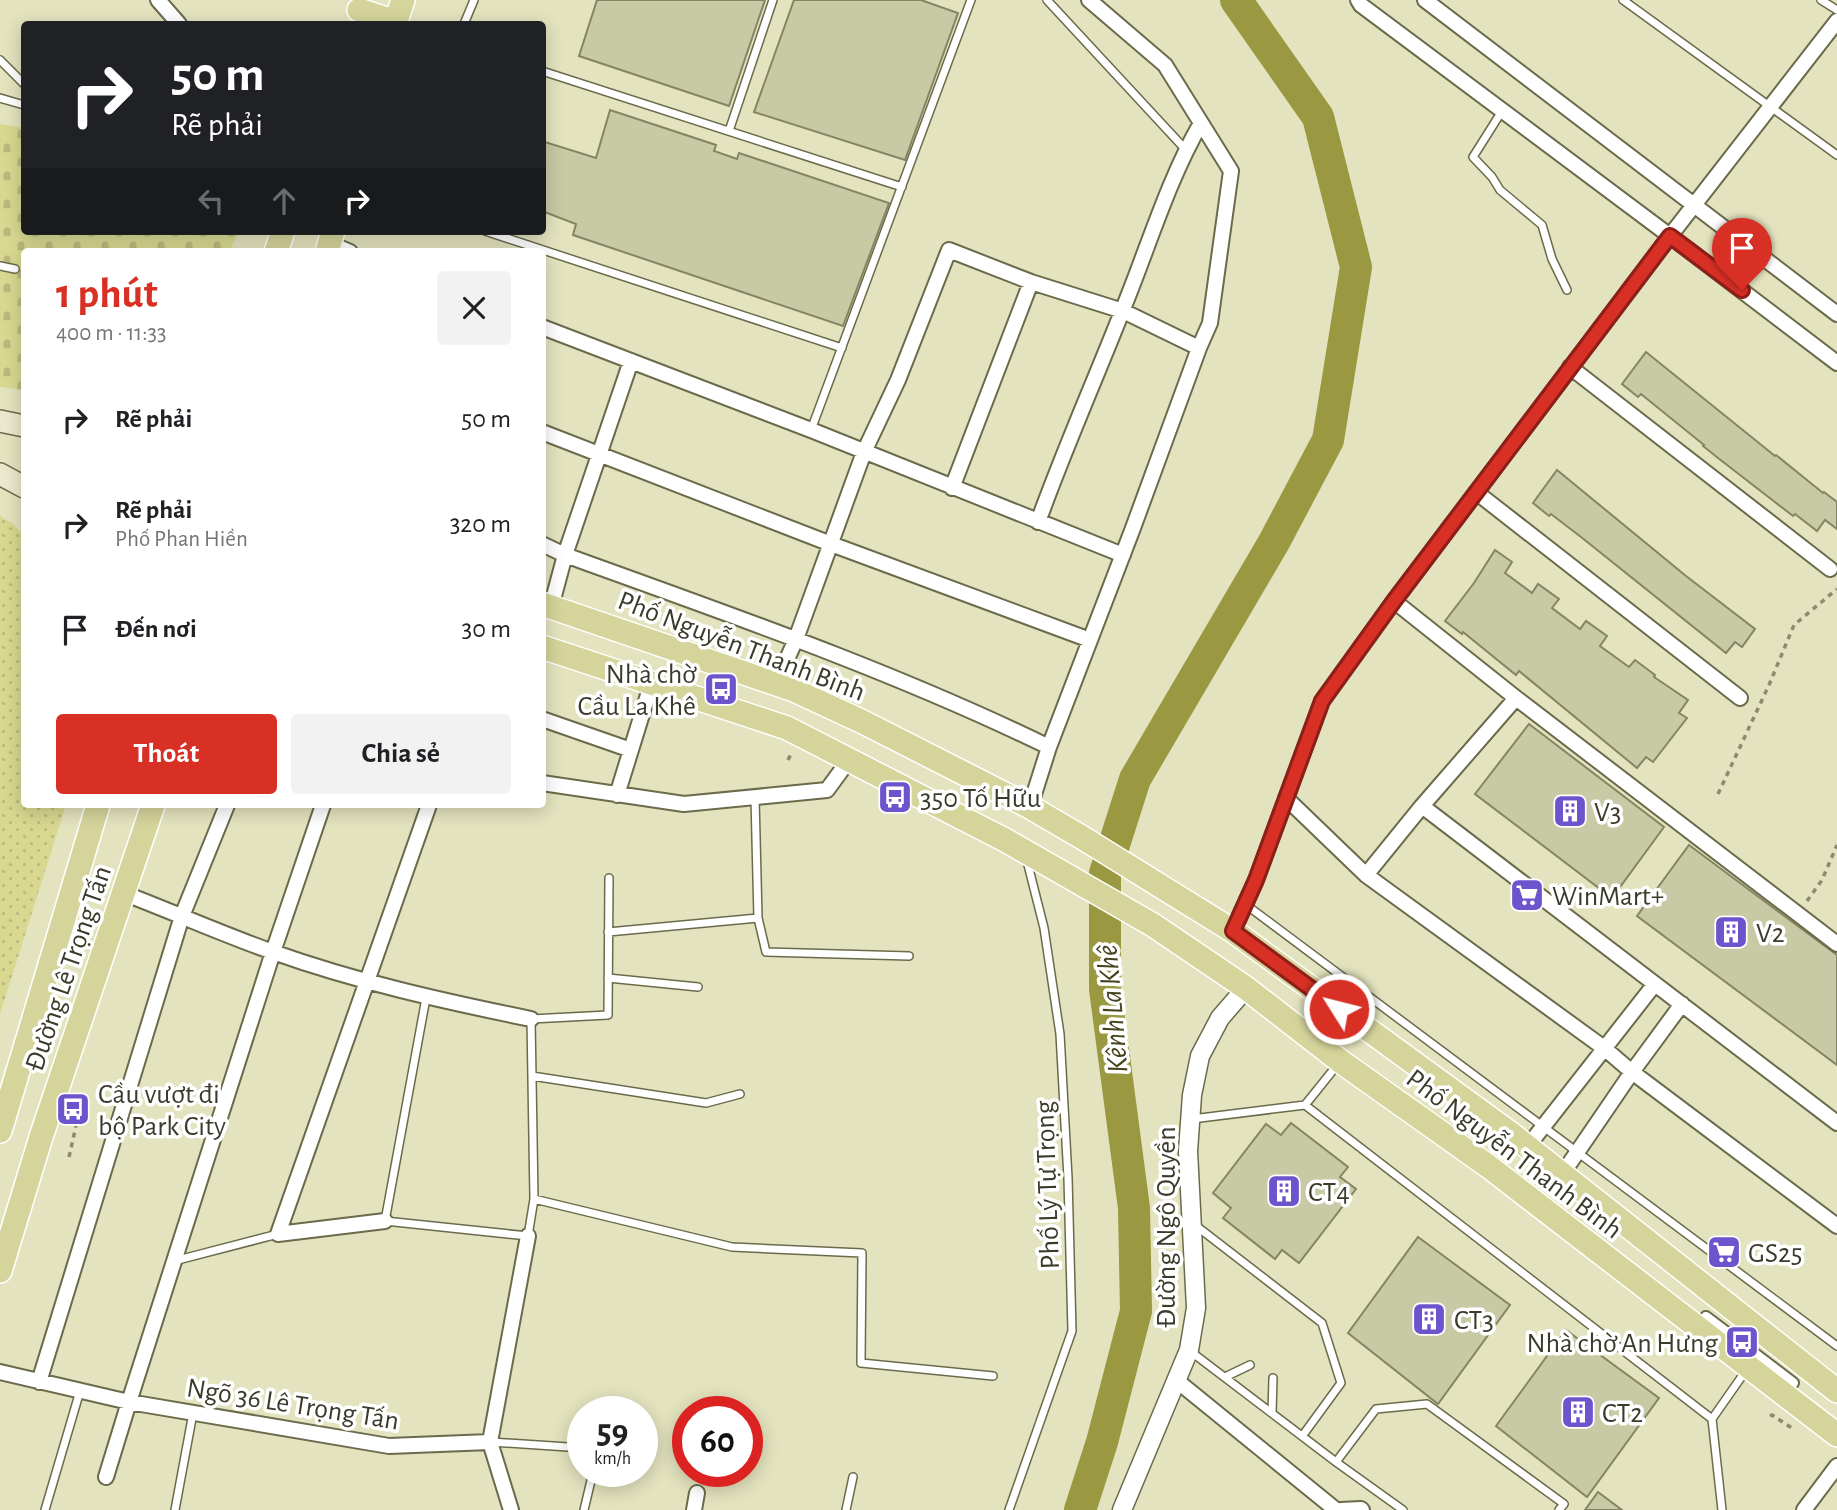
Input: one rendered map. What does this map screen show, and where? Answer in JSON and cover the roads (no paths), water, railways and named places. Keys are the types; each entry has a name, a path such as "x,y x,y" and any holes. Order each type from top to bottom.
{"main road":[{"path":"399,21 403,0"},
{"path":"358,12 388,21"},
{"path":"0,421 21,425"},
{"path":"0,474 21,485"},
{"name":"Phố Nguyễn Thanh Bình","path":"547,605 794,690 1030,807 1167,890 1233,931 1528,1146 1837,1391"},
{"path":"546,648 787,728 1024,851"},
{"name":"Đường Lê Trọng Tấn","path":"0,1131 97,808"},
{"name":"Đường Lê Trọng Tấn","path":"0,1271 41,1137 152,808"},
{"name":"Phố Nguyễn Thanh Bình","path":"1024,851 1153,925 1246,988 1340,1061 1488,1166 1837,1435"}],"street":[{"path":"158,0 176,21"},
{"path":"1030,807 1049,747 1210,323 1231,171 1165,65 1089,0"},
{"path":"1358,0 1361,5 1837,363"},
{"path":"1425,0 1837,314"},
{"path":"1233,931 1256,880 1322,701 1394,601 1694,204 1837,21"},
{"path":"1038,522 1186,150 1202,123"},
{"path":"776,684 796,639 864,452 898,380 949,250 1031,282 1123,311 1199,348"},
{"path":"952,488 1031,282"},
{"path":"546,329 811,430 1123,555"},
{"path":"547,605 631,361"},
{"path":"1570,368 1830,569"},
{"path":"546,434 831,544 1090,640"},
{"path":"1476,492 1740,698"},
{"path":"546,546 796,639 987,716 1049,747"},
{"path":"1394,601 1837,944"},
{"path":"617,795 652,682"},
{"path":"1366,875 1516,698"},
{"path":"546,720 631,750"},
{"path":"546,784 684,804 827,790 849,760"},
{"path":"1286,798 1366,875 1604,1048 1837,1226"},
{"path":"1422,806 1837,1123"},
{"path":"39,1382 182,916 226,808"},
{"path":"106,1477 273,952 322,808"},
{"path":"385,1221 278,1234 428,808"},
{"path":"123,893 273,952 368,982 426,998 531,1020"},
{"path":"1528,1146 1654,985"},
{"name":"Đường Ngô Quyền","path":"1122,1510 1189,1350 1196,1308 1188,1151 1192,1095 1200,1056 1220,1018 1246,988"},
{"path":"1563,1173 1682,1004"},
{"path":"511,1510 490,1442 528,1236"},
{"path":"1706,1317 1793,1383"},
{"name":"Ngõ 36 Lê Trọng Tấn","path":"0,1372 128,1402 389,1446 490,1442"},
{"path":"1176,1380 1338,1510 1362,1510"},
{"path":"1804,1510 1837,1466"},
{"path":"694,1510 697,1493"}],"lane":[{"path":"465,21 474,0"},
{"path":"729,131 773,0"},
{"path":"811,430 971,0"},
{"path":"1047,0 1186,150"},
{"path":"1623,0 1837,155"},
{"path":"1821,0 1837,10"},
{"path":"0,60 21,81"},
{"path":"546,72 902,187"},
{"path":"0,98 21,104"},
{"path":"1502,110 1473,157 1500,190 1542,226 1552,259 1567,290"},
{"path":"497,235 537,248"},
{"path":"546,251 842,348"},
{"path":"0,266 15,269"},
{"path":"755,798 758,918 766,952 909,956"},
{"name":"Phố Lý Tự Trọng","path":"1009,1510 1072,1331 1068,1178 1060,1034 1044,928 1024,851"},
{"path":"426,998 385,1221 528,1236 534,1199 531,1020 608,1015 609,877"},
{"path":"1245,904 1837,1346"},
{"path":"608,932 758,918"},
{"path":"608,978 698,987"},
{"path":"1191,1119 1305,1105 1340,1061"},
{"path":"532,1076 706,1103 740,1094"},
{"path":"1305,1105 1712,1419"},
{"path":"534,1199 733,1247 862,1253 861,1363 993,1376"},
{"path":"1192,1223 1322,1323 1341,1383 1303,1436"},
{"path":"174,1261 278,1234"},
{"path":"1189,1350 1403,1510"},
{"path":"1225,1377 1250,1365"},
{"path":"1722,1510 1712,1419 1748,1367"},
{"path":"1272,1413 1273,1378"},
{"path":"45,1510 80,1391"},
{"path":"1336,1462 1376,1409 1427,1404 1564,1504 1559,1510"},
{"path":"175,1510 194,1413"},
{"name":"Ngõ 36 Lê Trọng Tấn","path":"490,1442 567,1447"},
{"path":"846,1510 853,1477"},
{"path":"584,1510 589,1487"}],"waterway":[{"name":"Kênh La Khê","path":"1080,1510 1102,1442 1136,1311 1134,1208 1105,989 1105,873 1135,779 1274,542 1328,440 1356,267 1318,117 1236,0"}],"place":[{"name":"Nhà chờ Cầu La Khê","path":"721,689"},
{"name":"350 Tố Hữu","path":"895,797"},
{"name":"V3","path":"1570,811"},
{"name":"WinMart+","path":"1527,895"},
{"name":"V2","path":"1731,932"},
{"name":"Cầu vượt đi bộ Park City","path":"73,1109"},
{"name":"CT4","path":"1284,1191"},
{"name":"GS25","path":"1724,1252"},
{"name":"CT3","path":"1429,1319"},
{"name":"Nhà chờ An Hưng","path":"1742,1342"},
{"name":"CT2","path":"1578,1412"}]}
